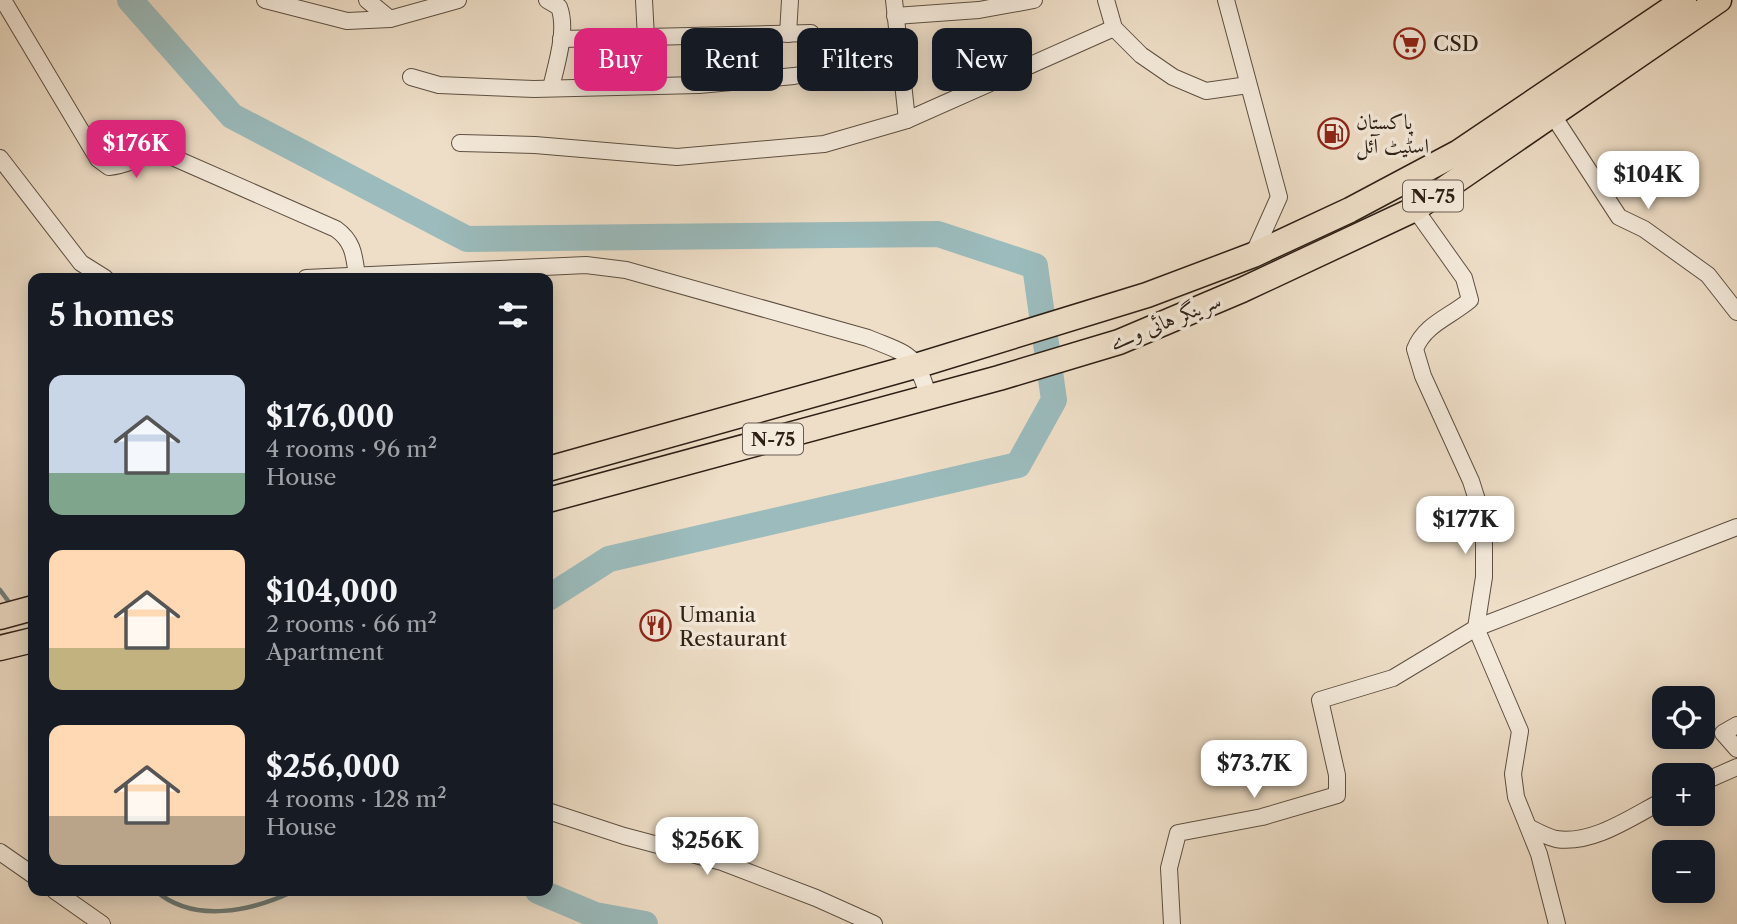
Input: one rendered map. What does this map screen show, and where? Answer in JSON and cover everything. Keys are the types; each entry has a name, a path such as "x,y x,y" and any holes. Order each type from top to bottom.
{"highway":[{"name":"سرینگر ہائی وے","path":"553,468 919,365 1094,311 1253,255 1350,210 1459,152 1684,0"},
{"name":"سرینگر ہائی وے","path":"553,499 929,398 1119,342 1242,290 1415,209 1719,0"},
{"path":"1,617 28,609"},
{"path":"4,647 28,641"}],"street":[{"path":"3,0 98,159 109,167 123,166 145,154 170,156 336,229 354,249 357,273"},
{"path":"265,0 346,21 390,19 458,0"},
{"path":"367,0 390,19"},
{"path":"540,0 547,0 559,7 561,12 561,39 551,89"},
{"path":"644,0 645,28"},
{"path":"788,34 790,0"},
{"path":"896,28 894,8 1034,0"},
{"path":"1106,0 1114,28 1141,55 1172,78 1206,91 1248,85"},
{"path":"1226,0 1279,197 1253,255"},
{"path":"460,143 535,145 677,157 824,144 907,120 1114,28"},
{"path":"667,37 797,34"},
{"path":"561,39 574,39"},
{"path":"411,77 439,85 551,89 699,85 797,75"},
{"path":"903,91 907,120"},
{"path":"1552,114 1619,217 1644,229 1708,275 1737,312"},
{"path":"0,158 81,263 94,273"},
{"path":"1415,209 1464,278 1470,300 1453,314 1428,327 1415,349 1423,376 1471,481 1484,522 1484,577 1476,628 1521,731 1513,774 1516,797 1530,828 1557,924"},
{"path":"406,273 552,264 626,270 868,338 904,353 919,365 929,398"},
{"path":"1172,924 1173,901 1169,868 1178,833 1262,817 1337,795 1328,729 1320,700 1393,678 1476,628 1737,527"},
{"path":"1737,725 1723,733 1737,749"},
{"path":"1715,777 1737,767"},
{"path":"1530,828 1554,839 1573,839 1595,834 1652,806"},
{"path":"553,813 624,836 722,862 816,898 874,924"},
{"path":"0,852 28,872"},
{"path":"62,896 102,924"}],"waterway":[{"path":"130,0 232,116 467,239 938,234 1035,266 1054,400 1018,465 609,559 553,595"},
{"path":"0,590 12,606"},
{"path":"164,896 188,908 205,911 242,908 283,896"},
{"path":"550,896 595,915 645,924"}],"place":[{"name":"CSD","path":"1410,43"},
{"name":"پاکستان اسٹیٹ آئل","path":"1333,133"},
{"name":"Umania Restaurant","path":"656,626"}]}
